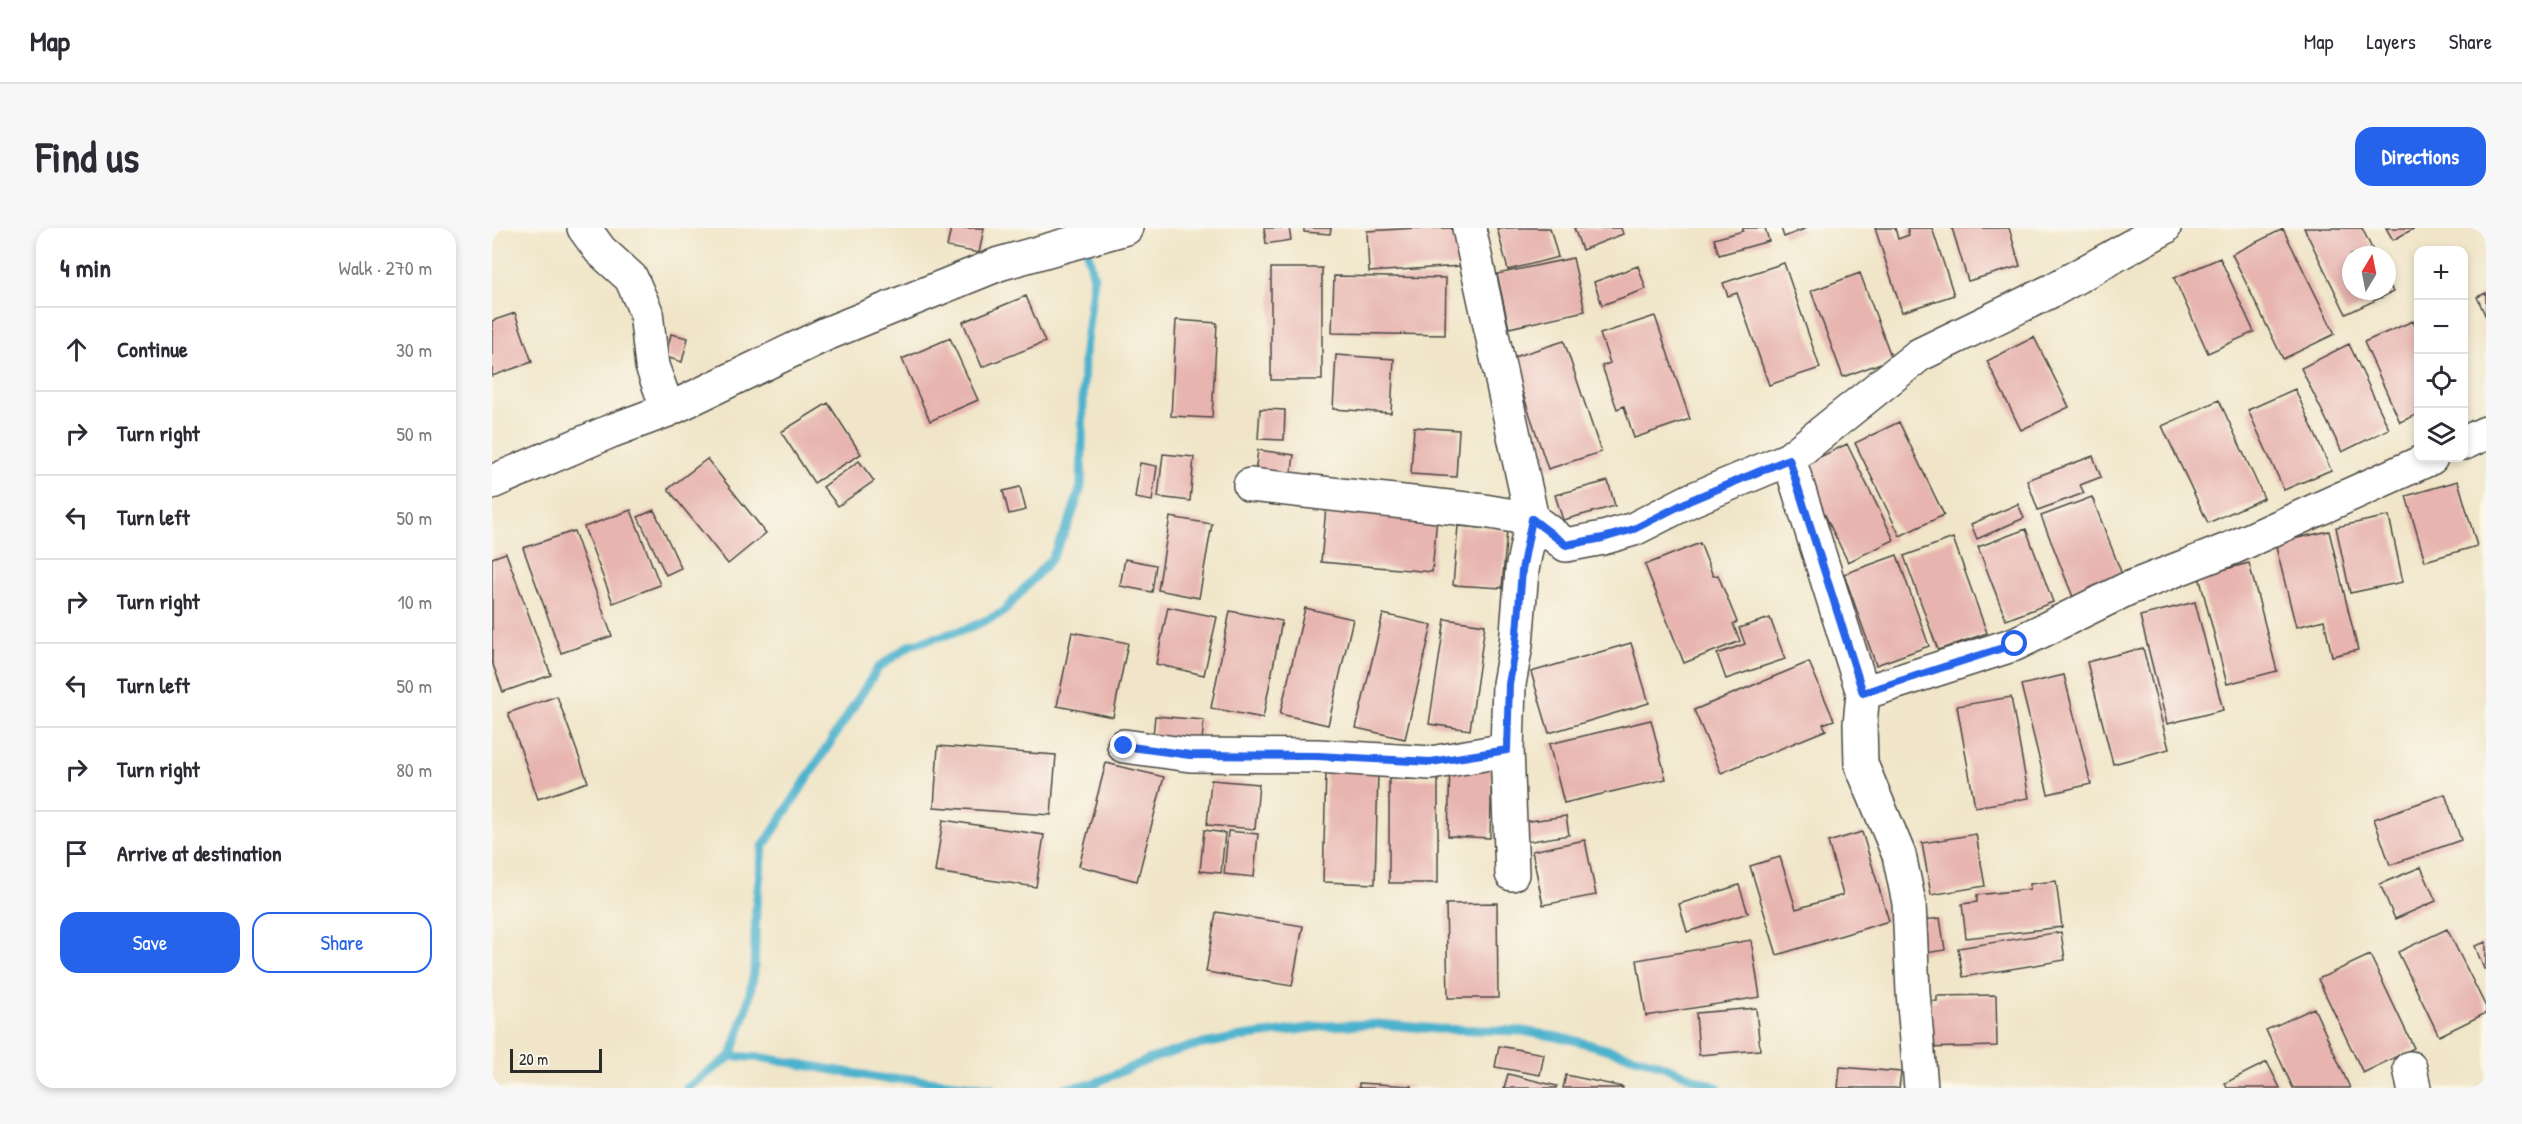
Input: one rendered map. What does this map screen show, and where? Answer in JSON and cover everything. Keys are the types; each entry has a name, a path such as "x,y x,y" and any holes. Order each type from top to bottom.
{"street":[{"path":"584,228 600,250 631,278 646,312 652,366 668,410"},
{"path":"492,482 611,431 668,410 826,334 978,273 1011,261 1126,228"},
{"path":"1468,228 1532,519 1522,570 1516,645 1509,684 1507,750 1512,874"},
{"path":"1250,485 1484,511 1532,519 1566,545 1603,538 1634,529 1691,500 1789,459 1919,355 2053,290 2164,228"},
{"path":"2468,441 2486,433"},
{"path":"1789,459 1863,693 1860,724 1861,764 1899,855 1909,903 1921,1088"},
{"path":"1863,693 2015,644 2127,589 2232,548 2422,462"},
{"path":"1124,746 1190,755 1317,756 1431,762 1507,750"}],"building":[{"path":"951,228 984,228 979,253 947,247"},
{"path":"1264,228 1289,228 1291,240 1266,244"},
{"path":"1304,228 1331,228 1330,234 1304,232"},
{"path":"1459,228 1461,266 1369,272 1367,231"},
{"path":"1497,228 1550,228 1558,257 1508,270"},
{"path":"1574,228 1621,228 1623,234 1582,250"},
{"path":"1743,228 1765,228 1769,241 1719,255 1714,239 1743,231"},
{"path":"1781,228 1807,228 1784,237"},
{"path":"1875,228 1895,228 1898,239 1909,235 1907,228 1932,228 1954,295 1902,312"},
{"path":"1952,228 2009,228 2020,266 1968,281"},
{"path":"2304,228 2362,228 2371,246 2342,246 2342,300 2376,300 2346,314"},
{"path":"2386,228 2415,228 2393,240"},
{"path":"2283,229 2335,334 2283,359 2232,254"},
{"path":"1573,258 1585,311 1509,328 1497,274"},
{"path":"2220,258 2254,332 2208,353 2174,278"},
{"path":"1784,263 1820,368 1769,385 1737,293 1728,296 1723,283"},
{"path":"1638,266 1646,289 1602,305 1594,282"},
{"path":"1271,268 1322,268 1322,380 1271,380"},
{"path":"1860,273 1892,359 1843,377 1811,291"},
{"path":"1334,276 1446,278 1445,335 1332,333"},
{"path":"2486,293 2486,317 2477,297"},
{"path":"1026,296 1045,342 982,367 963,322"},
{"path":"515,313 532,362 492,376 492,321"},
{"path":"1655,316 1690,419 1634,438 1624,406 1617,409 1602,366 1610,363 1600,334"},
{"path":"1176,320 1217,323 1212,418 1171,416"},
{"path":"2413,321 2414,416 2400,422 2364,342"},
{"path":"671,334 688,338 682,362 666,357"},
{"path":"2034,337 2069,407 2021,430 1987,361"},
{"path":"950,338 978,400 930,421 902,359"},
{"path":"1564,341 1601,452 1548,469 1511,358"},
{"path":"2349,344 2389,429 2342,452 2301,368"},
{"path":"1336,355 1394,359 1391,413 1333,409"},
{"path":"2295,389 2331,470 2284,490 2248,410"},
{"path":"2219,400 2264,498 2208,523 2162,426"},
{"path":"828,403 861,454 814,483 781,432"},
{"path":"1260,409 1285,410 1284,440 1258,439"},
{"path":"1899,422 1944,515 1900,536 1855,443"},
{"path":"1414,427 1459,430 1456,477 1411,474"},
{"path":"1847,444 1894,540 1848,562 1801,466"},
{"path":"1258,450 1294,455 1291,478 1255,473"},
{"path":"1163,454 1194,457 1190,501 1158,497"},
{"path":"2093,456 2101,477 2080,485 2084,493 2038,510 2027,480"},
{"path":"707,459 766,533 728,564 668,489"},
{"path":"859,461 874,481 838,506 823,487"},
{"path":"1140,463 1157,466 1152,501 1135,498"},
{"path":"1608,481 1615,506 1563,520 1555,495"},
{"path":"2458,481 2477,546 2425,561 2406,496"},
{"path":"1020,487 1026,510 1009,514 1003,491"},
{"path":"2092,497 2123,577 2073,597 2041,516"},
{"path":"2018,504 2024,518 1977,539 1971,524"},
{"path":"1326,507 1437,517 1432,572 1321,562"},
{"path":"631,510 660,585 613,603 584,527"},
{"path":"654,510 681,568 666,575 638,517"},
{"path":"2389,516 2403,582 2350,593 2336,527"},
{"path":"1170,517 1212,524 1199,598 1158,590"},
{"path":"1458,526 1507,530 1502,588 1453,585"},
{"path":"2026,529 2053,602 2006,620 1978,547"},
{"path":"574,531 612,636 561,653 523,548"},
{"path":"2329,531 2358,650 2332,656 2324,620 2296,627 2275,543"},
{"path":"1953,538 1987,633 1938,650 1904,556"},
{"path":"1700,543 1713,576 1718,575 1737,622 1733,624 1740,641 1684,663 1645,565"},
{"path":"506,553 551,675 503,692 492,662 492,558"},
{"path":"1897,555 1929,646 1876,665 1844,574"},
{"path":"1125,559 1156,565 1152,592 1120,586"},
{"path":"2249,563 2277,671 2227,684 2199,576"},
{"path":"2195,602 2223,710 2167,724 2140,616"},
{"path":"1168,607 1217,617 1204,675 1156,664"},
{"path":"1305,608 1353,619 1328,725 1280,714"},
{"path":"1230,611 1282,621 1263,718 1211,708"},
{"path":"1383,614 1432,625 1405,739 1356,728"},
{"path":"1770,618 1785,659 1726,679 1717,654 1745,644 1739,628"},
{"path":"1445,619 1485,625 1470,730 1429,724"},
{"path":"1072,632 1128,643 1113,717 1057,706"},
{"path":"1631,643 1649,703 1549,733 1531,672"},
{"path":"2143,648 2169,749 2113,764 2087,662"},
{"path":"1809,662 1834,720 1823,724 1826,730 1721,773 1694,710"},
{"path":"2064,675 2091,784 2048,794 2021,685"},
{"path":"557,696 588,782 538,799 508,713"},
{"path":"2011,697 2029,798 1975,807 1957,706"},
{"path":"1155,716 1204,720 1202,740 1153,736"},
{"path":"1651,720 1666,779 1564,803 1549,744"},
{"path":"938,746 1056,755 1051,815 934,807"},
{"path":"1450,762 1492,763 1490,838 1448,836"},
{"path":"1106,763 1164,777 1137,881 1079,866"},
{"path":"1326,770 1378,772 1375,884 1323,882"},
{"path":"1389,779 1438,779 1438,883 1389,883"},
{"path":"1211,780 1259,784 1255,829 1207,825"},
{"path":"2445,794 2461,840 2390,865 2374,819"},
{"path":"1566,816 1569,835 1526,842 1523,822"},
{"path":"943,820 1044,835 1036,887 935,872"},
{"path":"1204,830 1225,833 1221,873 1200,871"},
{"path":"1228,831 1258,834 1254,877 1224,874"},
{"path":"1862,832 1889,921 1777,955 1750,866 1780,857 1796,909 1843,895 1828,842"},
{"path":"1976,834 1985,886 1931,895 1922,843"},
{"path":"1585,840 1596,895 1543,905 1532,851"},
{"path":"2421,867 2436,901 2395,919 2380,884"},
{"path":"2056,881 2062,927 1966,938 1962,904 1977,902 1977,895 2030,889 2030,884"},
{"path":"1739,885 1748,913 1687,932 1679,904"},
{"path":"1497,903 1498,998 1448,998 1446,904"},
{"path":"1216,912 1303,926 1292,986 1206,972"},
{"path":"1940,918 1945,950 1920,954 1916,921"},
{"path":"2447,929 2486,1007 2486,1013 2439,1036 2398,952"},
{"path":"2061,932 2065,960 1963,977 1958,948"},
{"path":"1751,940 1760,997 1646,1016 1637,960"},
{"path":"2486,942 2486,969 2484,969 2475,946"},
{"path":"2370,955 2414,1048 2363,1073 2318,979"},
{"path":"1996,995 1997,1046 1923,1048 1922,1002 1937,1001 1937,996"},
{"path":"1756,1008 1760,1050 1699,1055 1696,1013"},
{"path":"2314,1008 2350,1088 2293,1088 2266,1030"},
{"path":"1499,1046 1544,1054 1540,1075 1495,1067"},
{"path":"2267,1062 2280,1088 2227,1088 2225,1083"},
{"path":"1840,1067 1901,1072 1899,1088 1838,1088"},
{"path":"1508,1074 1557,1086 1556,1088 1504,1088"},
{"path":"1566,1075 1623,1087 1623,1088 1563,1088"},
{"path":"1359,1083 1412,1086 1412,1088 1359,1088"}],"waterway":[{"path":"687,1088 731,1056 747,1007 754,972 756,907 763,847 878,668 910,645 967,629 1002,613 1052,558 1070,520 1081,487 1084,358 1094,278 1086,245"},
{"path":"1065,1088 1093,1084 1150,1059 1193,1046 1325,1026 1378,1024 1436,1029 1523,1031 1569,1039 1653,1062 1718,1088"},
{"path":"731,1056 764,1058 886,1079 910,1079 991,1088"}],"route":[{"path":"1124,746 1190,755 1317,756 1431,762 1507,750 1509,684 1516,645 1522,570 1532,519 1566,545 1603,538 1634,529 1691,500 1789,459 1863,693 2015,644"}]}
